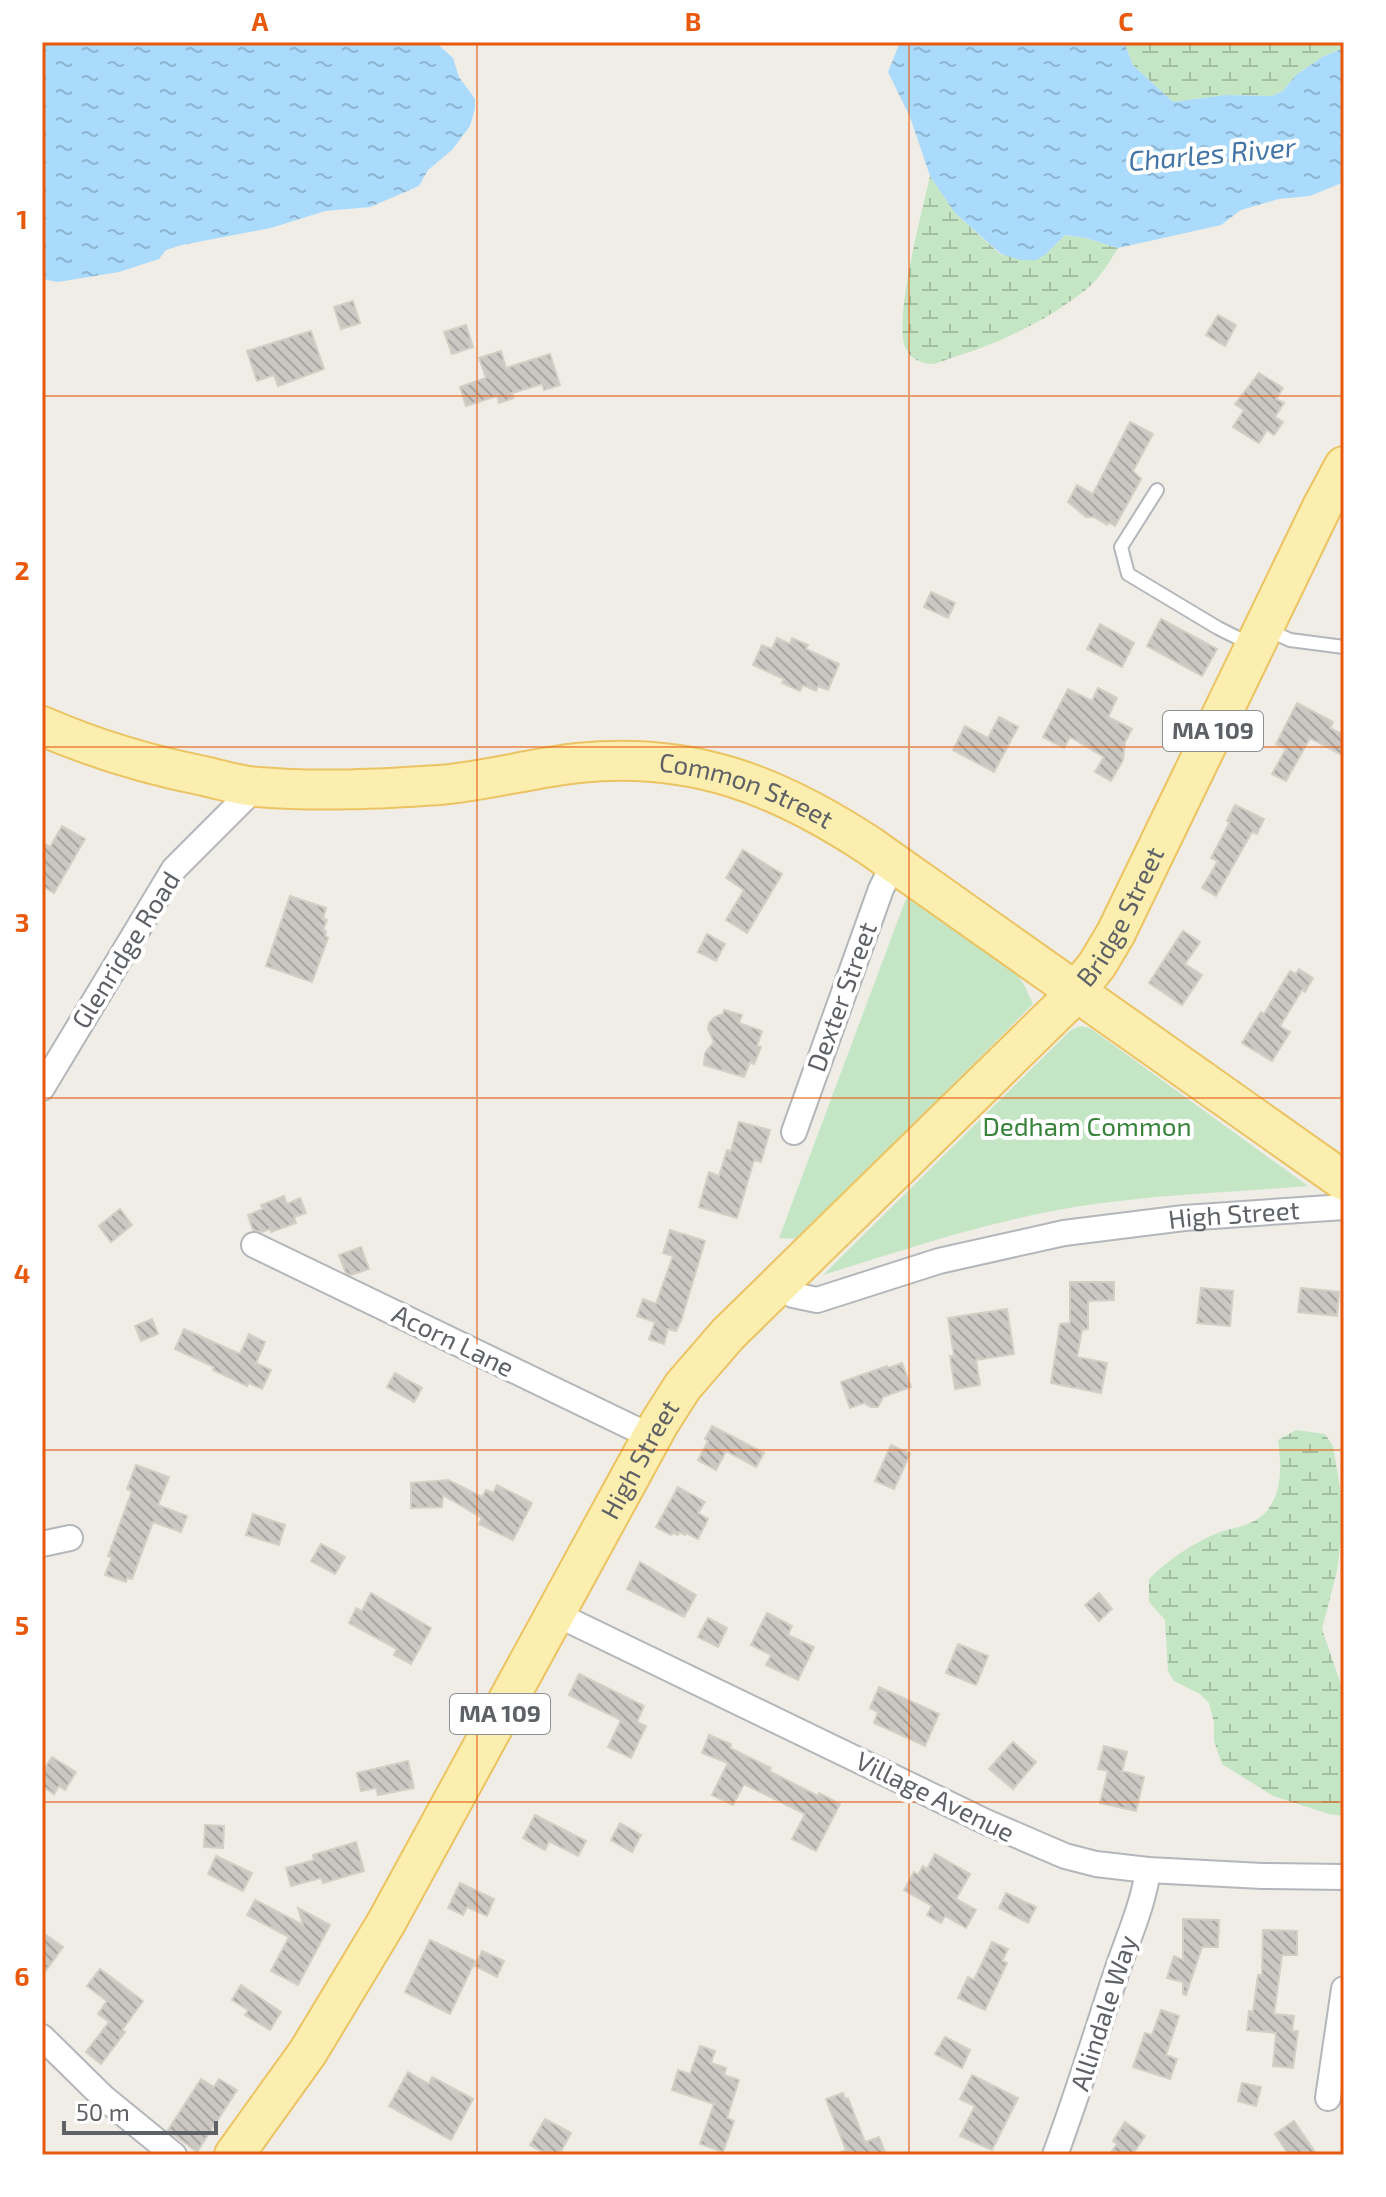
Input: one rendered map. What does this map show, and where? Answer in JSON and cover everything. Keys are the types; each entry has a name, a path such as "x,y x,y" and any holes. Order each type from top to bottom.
{"main road":[{"name":"Bridge Street","path":"780,1285 1075,992 1097,965 1116,933 1344,466"},
{"name":"Common Street","path":"42,726 82,744 153,766 256,787 335,789 443,785 578,763 663,763 728,775 782,795 826,818 1344,1181"},
{"name":"High Street","path":"234,2155 308,2052 364,1962 652,1437 693,1373 728,1334 780,1285"}],"street":[{"name":"Glenridge Road","path":"42,1088 174,869 256,787"},
{"name":"Dexter Street","path":"794,1132 881,889 894,863"},
{"name":"High Street","path":"780,1285 793,1295 817,1300 939,1261 1064,1233 1157,1220 1344,1207"},
{"name":"Acorn Lane","path":"254,1245 652,1437"},
{"path":"42,1544 70,1538"},
{"name":"Village Avenue","path":"554,1613 1029,1842 1096,1864 1148,1870 1344,1877"},
{"name":"Allindale Way","path":"1055,2155 1091,2058 1114,1978 1143,1897 1148,1870"},
{"path":"1328,2098 1344,1989"},
{"path":"42,2037 103,2097 174,2155"}],"lane":[{"path":"1157,490 1121,547 1128,574 1218,628 1259,637 1344,647"}],"green space":[{"path":"1124,42 1344,42 1344,48 1324,56 1296,75 1283,91 1272,96 1225,95 1173,102 1133,65"},
{"path":"930,176 955,213 1001,255 1046,254 1065,235 1118,248 1089,287 1038,321 988,345 940,362 931,364 920,361 906,349 903,316 910,265"},
{"name":"Dedham Common","path":"907,896 1017,975 1033,1004 799,1239 779,1238"},
{"name":"Dedham Common","path":"1080,1026 1090,1028 1308,1186 1079,1206 962,1232 823,1275 1071,1030"},
{"path":"1296,1430 1325,1434 1333,1446 1344,1512 1337,1571 1322,1629 1344,1694 1344,1816 1273,1796 1222,1764 1214,1741 1209,1703 1200,1694 1174,1681 1168,1671 1165,1620 1149,1602 1149,1579 1172,1559 1215,1534 1256,1520 1265,1513 1279,1484 1278,1440"}],"water":[{"path":"42,42 435,42 453,58 459,77 475,99 475,108 470,126 452,150 428,170 419,186 370,207 325,211 271,228 182,245 166,250 159,259 119,272 58,282 42,279"},
{"name":"Charles River","path":"900,42 1124,42 1133,65 1173,102 1225,95 1272,96 1283,91 1296,75 1324,56 1344,48 1344,182 1310,196 1279,199 1241,210 1221,225 1118,248 1065,235 1036,260 1020,260 1001,254 955,213 930,176 910,117 888,72"}],"building":[{"path":"353,301 360,323 341,329 334,307"},
{"path":"1218,315 1236,325 1225,346 1206,335"},
{"path":"466,325 473,347 452,354 444,332"},
{"path":"311,331 324,369 278,386 274,375 257,381 247,351"},
{"path":"501,351 506,368 550,354 560,385 544,390 542,384 512,393 514,398 499,403 497,396 466,406 460,387 486,378 479,358"},
{"path":"1259,373 1283,388 1276,399 1284,403 1275,417 1283,422 1274,435 1267,430 1259,443 1233,427 1244,410 1235,404"},
{"path":"1130,422 1153,434 1133,471 1141,479 1115,526 1109,522 1107,525 1094,517 1086,517 1068,502 1077,485 1093,494"},
{"path":"931,592 955,603 948,618 924,607"},
{"path":"1161,619 1217,649 1202,676 1147,646"},
{"path":"1100,624 1134,643 1122,667 1087,649"},
{"path":"777,638 790,644 792,638 808,645 806,649 839,664 828,690 818,686 816,691 803,685 800,691 782,683 784,679 753,665 762,645 772,649"},
{"path":"1098,688 1117,698 1108,717 1132,729 1125,742 1123,760 1111,781 1095,772 1104,757 1070,737 1064,748 1043,737 1068,689 1092,701"},
{"path":"1297,703 1333,722 1330,728 1344,735 1344,756 1310,738 1286,781 1272,774 1286,749 1276,744"},
{"path":"999,717 1018,727 994,772 953,750 965,726 988,738"},
{"path":"1235,805 1264,819 1257,834 1252,832 1216,896 1202,888 1218,861 1211,858 1230,822 1227,821"},
{"path":"62,826 85,839 54,893 42,886 42,842 50,847"},
{"path":"743,850 782,874 747,933 726,920 744,890 726,878"},
{"path":"290,896 326,908 323,919 327,920 323,930 328,938 312,982 266,966"},
{"path":"1183,931 1200,942 1185,964 1202,975 1182,1005 1149,983"},
{"path":"707,934 725,944 716,961 698,952"},
{"path":"1299,969 1313,978 1280,1026 1290,1032 1272,1061 1242,1043 1290,971 1296,974"},
{"path":"724,1010 742,1015 739,1023 762,1031 757,1046 761,1047 744,1077 704,1065 705,1053 714,1042 708,1029 709,1023"},
{"path":"739,1122 770,1130 761,1162 754,1160 737,1218 699,1207 709,1172 719,1176 727,1150 731,1151"},
{"path":"284,1196 287,1204 300,1198 306,1213 294,1217 296,1223 271,1232 270,1229 262,1232 253,1230 248,1215 263,1209 261,1205"},
{"path":"120,1209 132,1225 111,1242 99,1226"},
{"path":"670,1230 705,1241 681,1321 676,1331 668,1329 664,1344 649,1339 655,1322 637,1316 643,1299 656,1304 673,1256 663,1253"},
{"path":"361,1247 369,1269 351,1275 346,1273 339,1255"},
{"path":"1070,1282 1114,1282 1114,1300 1088,1301 1088,1329 1082,1330 1077,1357 1107,1363 1101,1393 1051,1383 1060,1324 1070,1323"},
{"path":"1201,1288 1233,1291 1230,1326 1197,1323"},
{"path":"1301,1288 1339,1292 1337,1316 1298,1312"},
{"path":"1007,1309 1014,1354 976,1360 980,1385 955,1389 948,1318"},
{"path":"152,1319 158,1334 141,1341 135,1326"},
{"path":"184,1329 240,1354 249,1334 265,1342 256,1363 271,1370 262,1389 249,1383 247,1386 175,1349"},
{"path":"902,1363 911,1387 883,1397 878,1407 864,1403 850,1408 841,1382"},
{"path":"395,1373 422,1388 414,1402 387,1387"},
{"path":"712,1426 764,1453 756,1467 726,1451 716,1470 698,1460"},
{"path":"891,1445 910,1454 894,1489 875,1481"},
{"path":"136,1465 169,1477 158,1505 187,1516 181,1532 153,1522 132,1579 127,1578 126,1582 105,1575 112,1557 108,1556 132,1491 127,1489"},
{"path":"448,1480 482,1497 486,1490 493,1493 497,1485 532,1503 513,1540 479,1524 482,1518 443,1495 442,1507 411,1508 411,1483"},
{"path":"678,1487 705,1502 698,1513 708,1519 698,1539 686,1533 671,1535 656,1527"},
{"path":"253,1514 285,1525 279,1545 246,1535"},
{"path":"321,1544 345,1557 335,1574 311,1561"},
{"path":"640,1562 696,1595 684,1617 627,1589"},
{"path":"371,1593 431,1628 411,1664 394,1655 397,1649 349,1623 356,1608 362,1611"},
{"path":"1099,1593 1112,1609 1099,1621 1085,1605"},
{"path":"767,1613 792,1626 788,1635 814,1647 798,1680 766,1665 771,1655 751,1645"},
{"path":"708,1618 727,1628 718,1647 698,1637"},
{"path":"958,1644 988,1656 976,1685 946,1673"},
{"path":"579,1674 644,1706 637,1722 646,1726 631,1758 608,1747 621,1720 569,1695"},
{"path":"879,1687 939,1714 925,1746 874,1723 878,1712 870,1708"},
{"path":"709,1735 771,1768 769,1771 840,1804 816,1851 792,1839 805,1814 744,1784 733,1805 712,1795 728,1763 702,1753"},
{"path":"1013,1742 1036,1762 1013,1789 989,1769"},
{"path":"1104,1746 1127,1752 1122,1771 1144,1777 1136,1811 1100,1803 1108,1771 1098,1769"},
{"path":"52,1757 76,1772 65,1790 59,1786 54,1794 42,1786 42,1772"},
{"path":"408,1761 414,1788 378,1795 376,1788 361,1791 357,1773"},
{"path":"535,1815 586,1841 578,1856 549,1841 545,1850 523,1838"},
{"path":"620,1823 641,1835 632,1852 611,1840"},
{"path":"205,1825 224,1826 223,1848 204,1847"},
{"path":"356,1842 364,1871 323,1883 321,1878 291,1886 286,1868 314,1860 313,1855"},
{"path":"935,1854 970,1874 956,1899 976,1910 966,1928 945,1916 941,1923 927,1915 932,1906 904,1890 914,1872 918,1875 923,1866 927,1869"},
{"path":"216,1856 252,1873 243,1891 208,1874"},
{"path":"460,1883 494,1899 487,1916 467,1907 463,1915 448,1908"},
{"path":"1006,1893 1036,1907 1028,1923 999,1908"},
{"path":"255,1900 303,1925 298,1908 330,1925 298,1985 271,1971 289,1937 247,1915"},
{"path":"1183,1919 1219,1920 1218,1947 1202,1947 1186,1995 1183,1994 1183,1982 1167,1978 1174,1956 1183,1960"},
{"path":"1263,1930 1297,1931 1297,1955 1282,1955 1274,2014 1294,2016 1292,2031 1298,2031 1293,2068 1273,2066 1276,2033 1247,2030 1258,1975 1262,1975"},
{"path":"42,1932 63,1947 42,1976"},
{"path":"430,1940 475,1961 450,2014 405,1992"},
{"path":"992,1942 1008,1949 1002,1961 1007,1963 985,2010 958,1998 968,1977 974,1980"},
{"path":"482,1951 504,1961 497,1977 475,1966"},
{"path":"100,1969 143,2001 101,2064 86,2052 109,2022 98,2014 107,2001 87,1986"},
{"path":"241,1985 281,2012 270,2030 245,2015 248,2010 232,2000"},
{"path":"1161,2010 1179,2016 1166,2055 1177,2059 1170,2079 1133,2067 1145,2033 1152,2035"},
{"path":"945,2037 970,2050 962,2068 935,2054"},
{"path":"700,2046 715,2051 711,2063 726,2068 724,2075 739,2080 727,2118 734,2121 723,2152 700,2144 714,2104 672,2090 678,2070 690,2074"},
{"path":"408,2072 429,2084 432,2077 473,2099 451,2140 389,2106"},
{"path":"972,2075 1018,2098 992,2150 960,2136 975,2106 960,2099"},
{"path":"201,2079 214,2087 219,2079 237,2090 197,2152 168,2130"},
{"path":"1242,2083 1261,2087 1256,2106 1238,2101"},
{"path":"843,2093 845,2099 848,2098 865,2142 879,2137 886,2155 835,2155 846,2150 826,2099"},
{"path":"545,2119 571,2133 559,2155 549,2155 530,2145"},
{"path":"1294,2121 1317,2155 1289,2155 1275,2134"},
{"path":"1125,2122 1145,2136 1132,2155 1109,2155 1117,2144 1113,2141"}]}
